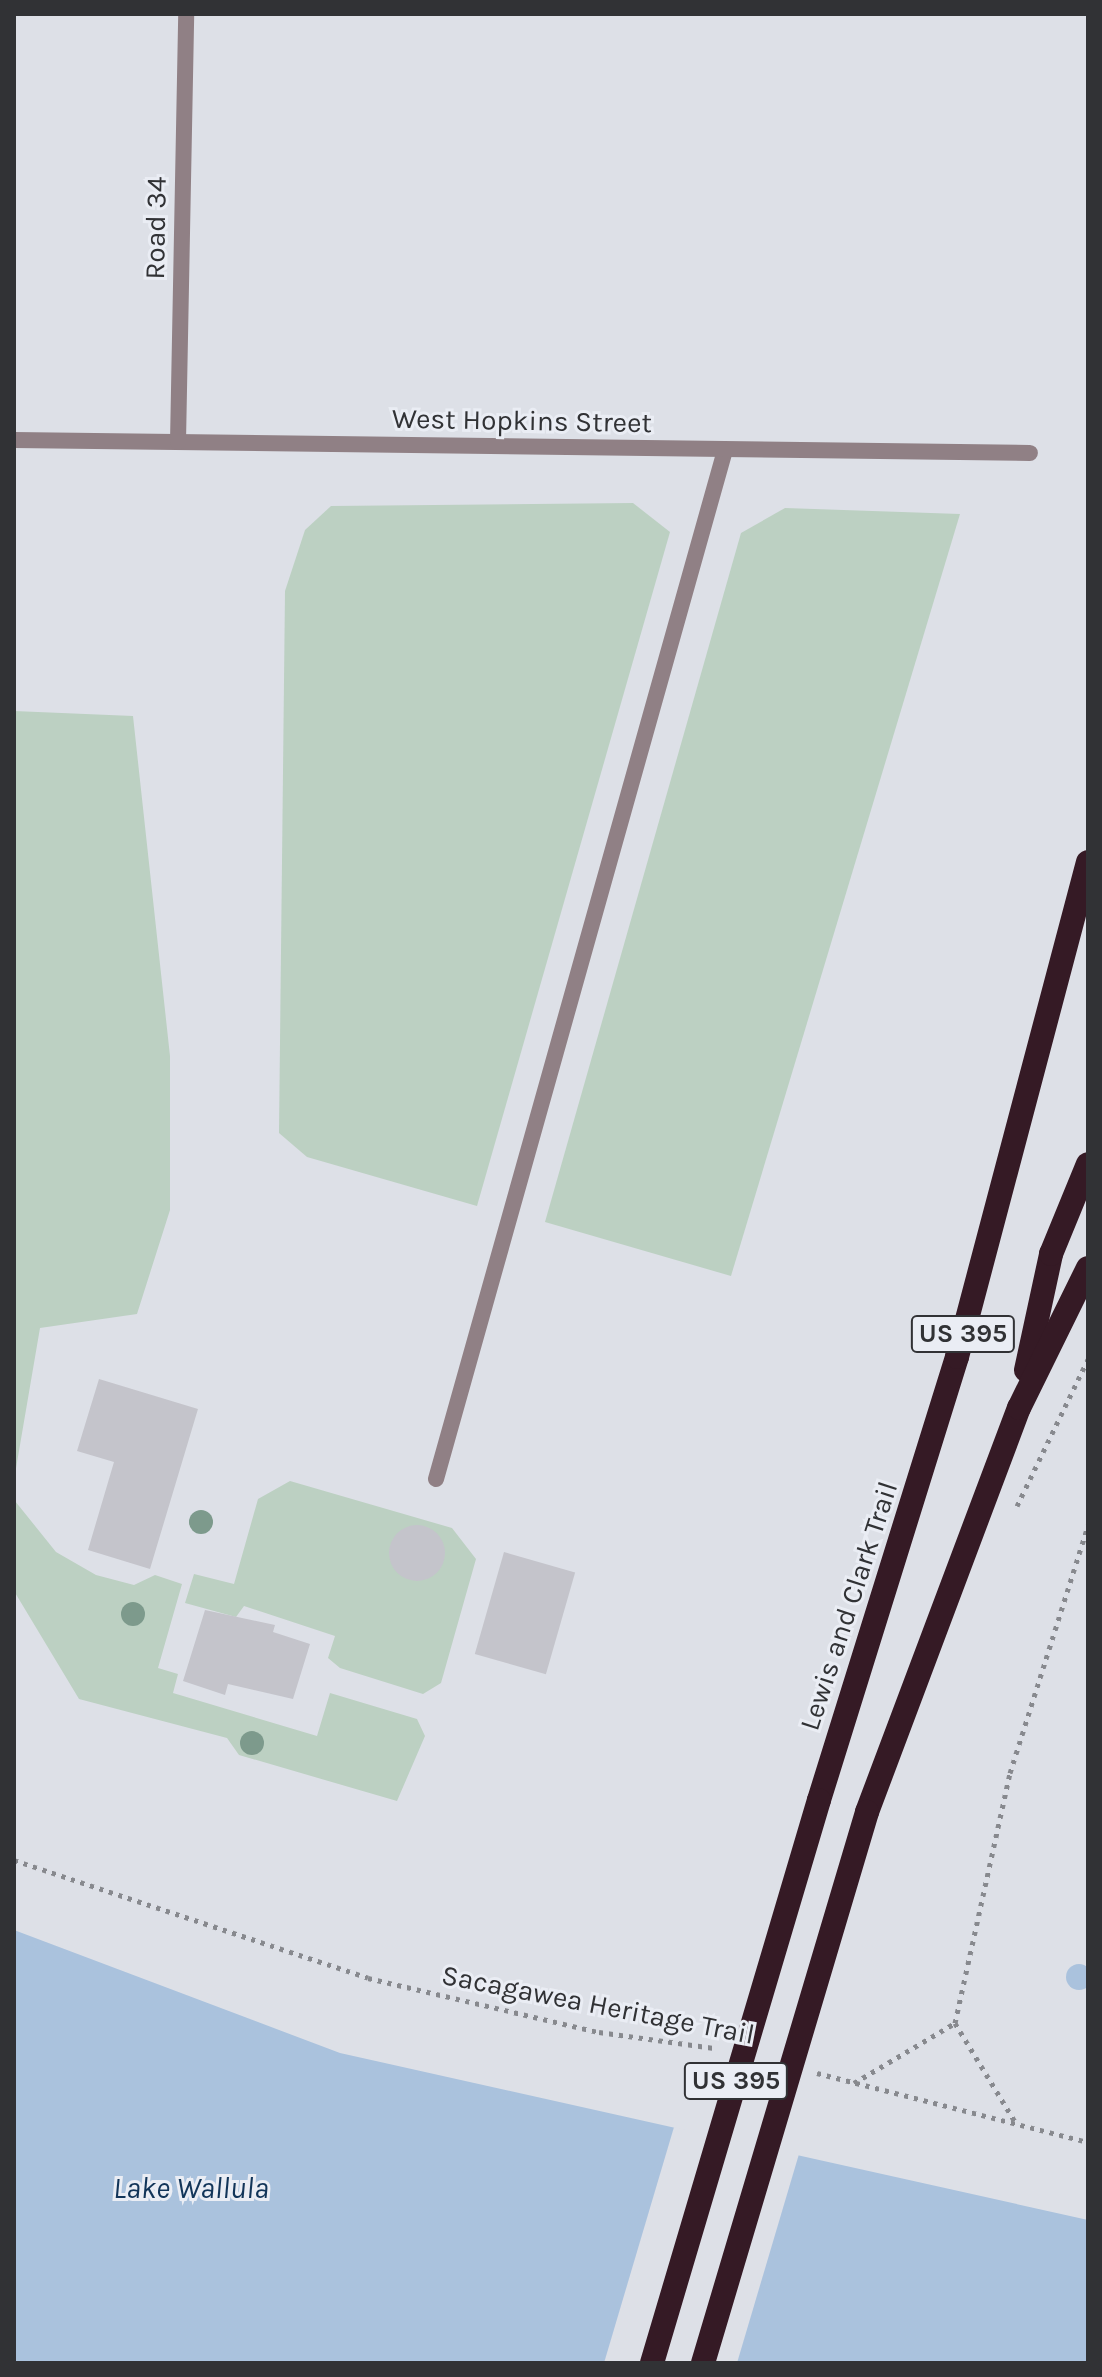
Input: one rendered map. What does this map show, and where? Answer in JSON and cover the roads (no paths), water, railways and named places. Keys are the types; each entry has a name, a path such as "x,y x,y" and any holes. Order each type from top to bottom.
{"highway":[{"name":"Lewis and Clark Trail","path":"652,2363 819,1800 949,1385 1088,862"},
{"path":"1019,1408 1051,1254 1088,1164"},
{"name":"US 395","path":"703,2363 867,1812 1019,1408 1088,1268"}],"street":[{"name":"Road 34","path":"178,442 186,14"},
{"name":"West Hopkins Street","path":"14,440 1030,453"},
{"path":"436,1479 725,450"}],"water":[{"name":"Lake Wallula","path":"14,1930 340,2053 1088,2220 1088,2363 14,2363"},
{"path":"1079,1964 1088,1968 1092,1977 1088,1986 1079,1990 1070,1986 1066,1977 1070,1968"}]}
